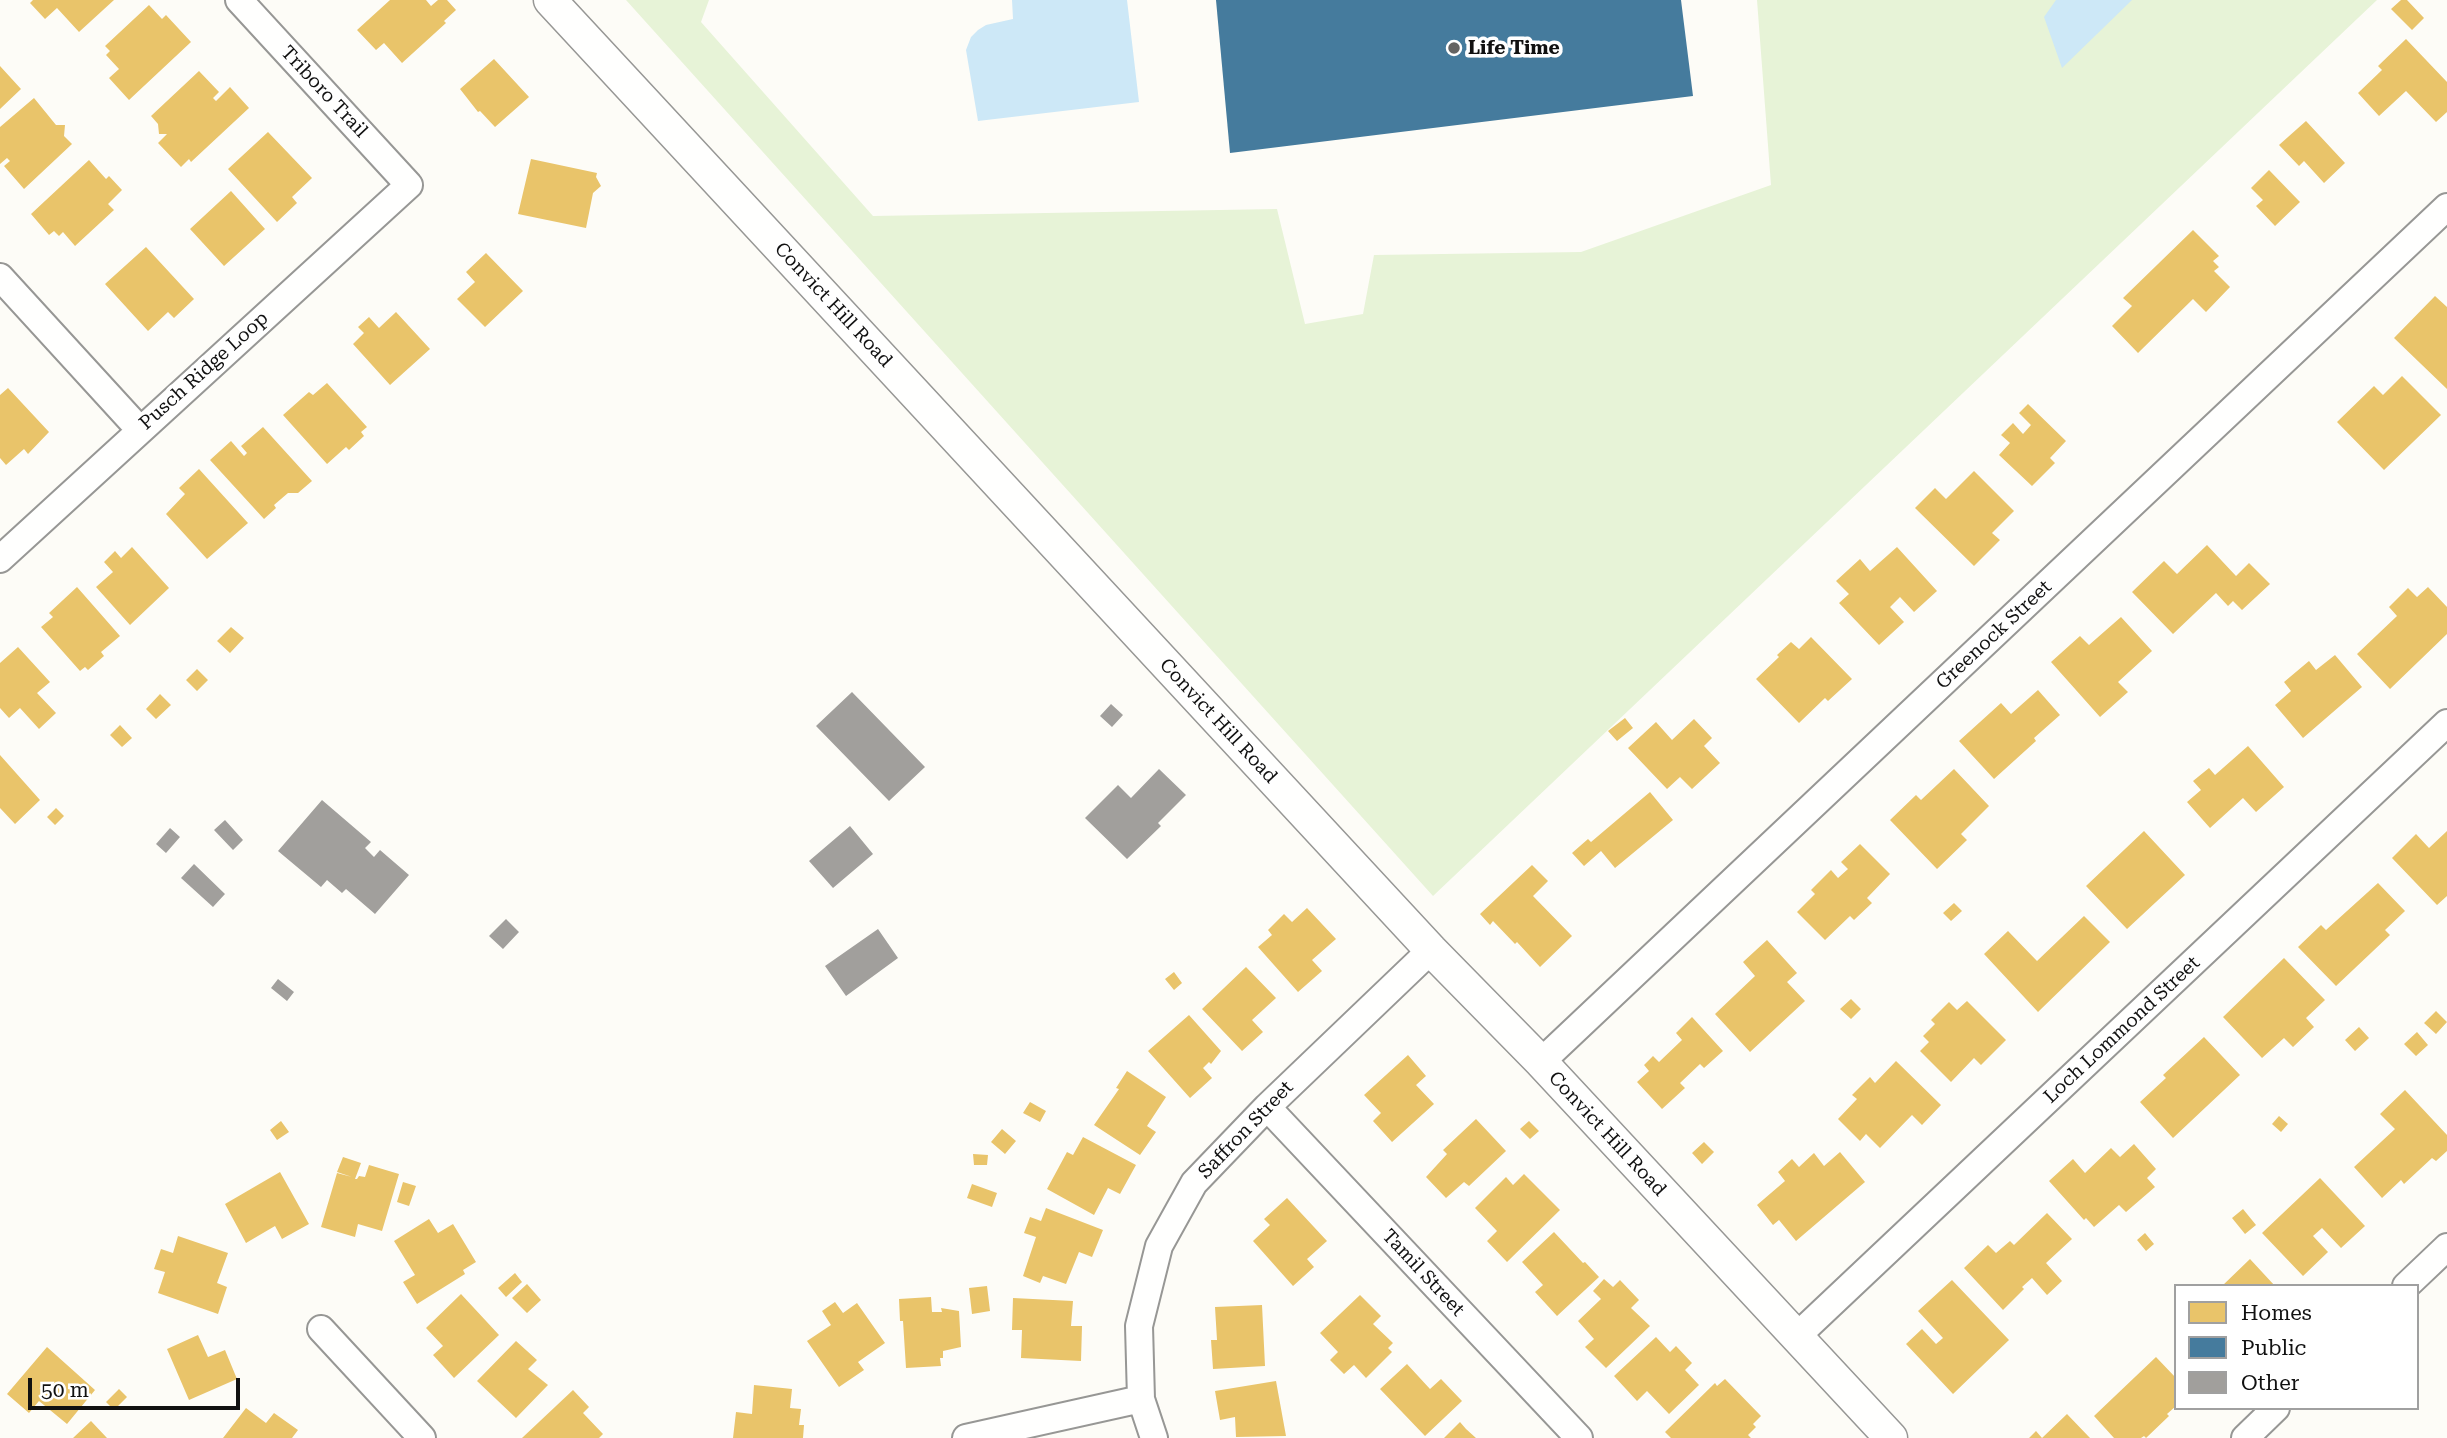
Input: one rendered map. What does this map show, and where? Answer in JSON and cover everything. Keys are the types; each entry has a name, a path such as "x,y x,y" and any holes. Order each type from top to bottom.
{"street":[{"name":"Triboro Trail","path":"239,0 409,185"},
{"name":"Convict Hill Road","path":"551,0 1431,950 1541,1062 1891,1438"},
{"name":"Pusch Ridge Loop","path":"0,559 409,185"},
{"name":"Greenock Street","path":"1541,1062 2447,207"},
{"path":"0,277 140,430"},
{"name":"Loch Lommond Street","path":"1796,1336 2447,723"},
{"name":"Saffron Street","path":"1154,1438 1141,1399 1139,1326 1159,1246 1194,1184 1267,1107 1431,950"},
{"name":"Tamil Street","path":"1267,1107 1579,1438"},
{"path":"2408,1284 2447,1247"},
{"path":"321,1329 422,1438"},
{"path":"966,1438 1141,1399"},
{"path":"2245,1438 2274,1410"}],"green space":[{"path":"626,0 709,0 701,22 873,216 1277,209 1305,324 1363,314 1374,255 1581,252 1771,185 1757,0 2377,0 1433,896"}],"water":[{"path":"1012,0 1127,0 1139,102 978,121 966,50 971,37 978,30 986,25 1013,19"},
{"path":"2056,0 2132,0 2062,68 2044,17"}],"building: Homes":[{"path":"33,0 114,0 79,32 57,8 45,19 30,3"},
{"path":"390,0 426,0 431,6 438,0 447,0 456,10 444,21 446,23 402,63 384,43 376,50 357,30"},
{"path":"2401,0 2407,0 2424,18 2412,30 2391,9"},
{"path":"149,5 162,19 166,15 191,42 129,100 109,78 119,69 106,55 110,51 105,46"},
{"path":"2406,39 2447,82 2447,112 2436,122 2406,91 2379,116 2358,93 2382,70 2378,66"},
{"path":"494,59 529,97 495,127 478,112 460,89"},
{"path":"0,66 21,89 0,109"},
{"path":"199,71 219,92 213,98 216,101 230,87 249,108 191,162 189,159 181,167 158,143 167,134 159,134 158,124 151,116"},
{"path":"34,98 56,125 65,125 64,136 72,144 24,189 4,166 10,161 7,158 0,164 0,127"},
{"path":"2306,121 2345,163 2324,183 2304,161 2299,166 2279,145"},
{"path":"268,132 312,178 292,197 297,203 277,222 228,169"},
{"path":"531,159 597,173 596,177 601,186 593,193 586,228 518,214"},
{"path":"89,160 106,179 109,176 122,190 108,204 114,210 75,246 63,232 59,236 54,231 49,235 31,214"},
{"path":"2269,170 2300,202 2275,226 2256,206 2263,200 2251,188"},
{"path":"231,191 265,229 224,266 190,229"},
{"path":"2193,230 2219,256 2213,261 2219,267 2214,271 2230,287 2206,312 2193,299 2138,353 2112,326 2132,306 2123,298"},
{"path":"146,247 194,299 174,318 168,312 148,331 105,284"},
{"path":"486,253 523,291 485,327 457,299 475,282 466,272"},
{"path":"2435,296 2447,307 2447,389 2394,338"},
{"path":"396,312 430,349 390,385 353,344 364,333 358,327 369,317 379,328"},
{"path":"2402,376 2441,415 2384,470 2337,422 2374,386 2383,395"},
{"path":"327,383 367,427 361,432 364,436 349,450 346,447 327,464 283,415 309,392 313,395"},
{"path":"8,388 49,432 28,454 24,449 6,465 0,458 0,395"},
{"path":"2028,404 2066,441 2050,458 2055,463 2032,486 1999,455 2010,443 2001,435 2013,423 2023,434 2031,425 2019,413"},
{"path":"263,427 312,481 298,493 288,493 274,505 276,508 264,519 210,460 231,441 244,456 247,453 241,446"},
{"path":"199,469 248,523 207,559 166,514 185,494 179,488"},
{"path":"1974,471 2014,511 1992,533 2000,540 1974,566 1915,508 1935,488 1946,499"},
{"path":"2207,545 2236,576 2249,563 2270,584 2242,610 2233,601 2228,606 2216,593 2173,634 2132,592 2164,561 2177,574"},
{"path":"132,547 169,588 130,625 96,587 113,572 104,562 115,551 121,558"},
{"path":"1897,547 1937,591 1914,612 1900,597 1890,607 1904,622 1879,645 1839,603 1849,594 1836,581 1860,559 1870,571"},
{"path":"77,587 120,636 101,652 104,656 88,670 85,667 80,671 41,627 53,617 49,613"},
{"path":"2428,587 2447,607 2447,634 2390,689 2357,654 2397,616 2389,607 2408,588 2417,597"},
{"path":"2121,617 2152,651 2118,682 2128,692 2100,717 2051,662 2080,636 2089,645"},
{"path":"231,627 244,638 230,653 217,641"},
{"path":"1811,637 1852,679 1828,701 1825,698 1799,723 1756,679 1791,642 1799,649"},
{"path":"18,647 50,682 37,693 56,713 39,729 20,708 9,718 0,708 0,663"},
{"path":"2335,655 2362,687 2303,738 2275,705 2291,691 2284,682 2309,661 2316,670"},
{"path":"197,669 208,680 197,691 186,680"},
{"path":"2038,690 2060,715 1994,779 1959,741 2001,703 2011,714"},
{"path":"160,694 171,705 156,719 146,709"},
{"path":"1625,718 1633,728 1617,741 1608,731"},
{"path":"1694,719 1712,738 1704,746 1720,763 1692,789 1680,777 1667,789 1628,748 1656,722 1672,740"},
{"path":"120,725 132,738 122,747 110,735"},
{"path":"2248,746 2284,787 2256,812 2243,798 2210,828 2187,802 2201,790 2193,781 2209,768 2215,775"},
{"path":"0,755 40,800 15,824 0,808"},
{"path":"1954,769 1989,806 1961,834 1967,840 1937,869 1890,820 1916,795 1921,800"},
{"path":"1650,792 1673,820 1615,868 1601,851 1584,866 1572,853 1588,839 1591,842"},
{"path":"56,808 64,816 55,825 47,817"},
{"path":"2144,831 2185,875 2127,929 2086,886"},
{"path":"2447,831 2447,896 2437,905 2392,858 2416,834 2429,848"},
{"path":"1860,844 1890,874 1867,898 1872,903 1854,920 1850,916 1825,940 1797,912 1815,894 1811,890 1831,870 1838,878 1848,869 1841,862"},
{"path":"1532,865 1548,881 1533,896 1572,936 1540,967 1517,942 1515,944 1493,921 1490,925 1480,914"},
{"path":"2378,883 2405,911 2385,930 2390,935 2336,986 2298,947 2321,925 2326,930"},
{"path":"1954,903 1962,911 1951,921 1943,913"},
{"path":"1307,908 1336,939 1312,960 1322,971 1298,992 1258,947 1272,935 1268,930 1284,914 1292,922"},
{"path":"2084,916 2110,942 2038,1012 1984,954 2008,931 2037,961"},
{"path":"1767,940 1797,973 1787,982 1805,1001 1750,1052 1715,1014 1755,976 1743,962"},
{"path":"2284,958 2325,1000 2306,1018 2314,1027 2293,1047 2284,1038 2262,1058 2223,1017"},
{"path":"1246,967 1276,998 1252,1020 1263,1032 1242,1051 1202,1009"},
{"path":"1174,972 1182,983 1174,990 1165,979"},
{"path":"1851,999 1861,1009 1851,1019 1840,1009"},
{"path":"1967,1001 2006,1040 1981,1065 1974,1058 1951,1082 1920,1051 1929,1042 1923,1036 1935,1024 1931,1020 1949,1002 1957,1010"},
{"path":"2436,1011 2447,1022 2436,1034 2424,1023"},
{"path":"1189,1015 1221,1051 1211,1064 1209,1062 1203,1068 1212,1078 1190,1098 1148,1051"},
{"path":"1692,1017 1723,1051 1704,1068 1700,1064 1680,1083 1685,1088 1662,1109 1637,1082 1649,1071 1644,1065 1653,1056 1659,1062 1682,1040 1676,1033"},
{"path":"2359,1027 2369,1038 2355,1051 2345,1040"},
{"path":"2417,1032 2428,1045 2416,1056 2404,1044"},
{"path":"2204,1037 2240,1075 2173,1138 2140,1102 2166,1078 2163,1075"},
{"path":"1408,1055 1426,1076 1416,1085 1434,1104 1392,1142 1373,1121 1381,1113 1364,1095"},
{"path":"1896,1061 1941,1105 1922,1125 1912,1115 1880,1148 1866,1134 1860,1141 1838,1119 1857,1099 1852,1095 1870,1077 1875,1083"},
{"path":"1127,1071 1166,1097 1147,1126 1156,1132 1140,1155 1094,1125 1119,1089 1116,1088"},
{"path":"2405,1090 2447,1135 2447,1151 2436,1161 2432,1158 2404,1184 2401,1180 2382,1198 2354,1167 2395,1129 2380,1114"},
{"path":"1030,1102 1046,1111 1040,1122 1023,1113"},
{"path":"2279,1116 2288,1124 2281,1132 2272,1124"},
{"path":"1476,1119 1506,1151 1469,1186 1464,1182 1446,1198 1426,1177 1447,1154 1443,1150"},
{"path":"281,1121 289,1132 277,1140 270,1130"},
{"path":"1529,1121 1539,1131 1530,1139 1520,1129"},
{"path":"1002,1129 1016,1141 1005,1154 991,1142"},
{"path":"1083,1137 1136,1165 1120,1194 1108,1188 1094,1215 1047,1189 1067,1152 1073,1155"},
{"path":"1704,1142 1714,1152 1702,1164 1692,1153"},
{"path":"2134,1144 2156,1169 2147,1178 2155,1187 2126,1212 2119,1205 2094,1227 2086,1218 2084,1220 2049,1181 2073,1159 2085,1173 2111,1148 2120,1157"},
{"path":"1840,1152 1865,1182 1796,1241 1779,1220 1773,1225 1757,1205 1785,1181 1778,1172 1792,1159 1799,1167 1814,1153 1824,1166"},
{"path":"973,1154 988,1155 987,1165 974,1165"},
{"path":"343,1157 361,1163 355,1179 359,1176 365,1177 369,1165 399,1174 382,1231 358,1224 355,1237 321,1227 337,1173 352,1177 337,1172"},
{"path":"280,1172 309,1224 282,1239 275,1226 246,1243 225,1204"},
{"path":"1524,1174 1560,1210 1507,1262 1487,1241 1497,1231 1475,1208 1506,1177 1513,1185"},
{"path":"2320,1178 2365,1226 2341,1248 2322,1228 2313,1236 2328,1252 2303,1276 2262,1233"},
{"path":"403,1182 416,1186 409,1206 397,1202"},
{"path":"972,1184 997,1193 992,1207 967,1198"},
{"path":"1287,1198 1327,1241 1307,1259 1314,1267 1293,1286 1253,1241 1270,1225 1264,1219"},
{"path":"1046,1208 1103,1230 1092,1257 1079,1252 1066,1284 1043,1276 1040,1283 1023,1276 1036,1237 1024,1233 1030,1217 1041,1221"},
{"path":"2243,1209 2256,1225 2245,1234 2232,1218"},
{"path":"2047,1213 2072,1239 2046,1263 2062,1281 2047,1295 2032,1278 2003,1310 1964,1268 1988,1245 1996,1253 2010,1241 2014,1245"},
{"path":"429,1219 438,1233 453,1224 476,1262 463,1270 465,1274 417,1304 403,1282 415,1275 394,1241"},
{"path":"1554,1232 1599,1277 1557,1316 1535,1292 1543,1285 1522,1262"},
{"path":"2145,1233 2154,1244 2146,1251 2137,1240"},
{"path":"178,1236 228,1253 217,1283 227,1287 218,1314 158,1293 165,1272 154,1269 161,1249 173,1253"},
{"path":"2250,1259 2273,1284 2224,1284"},
{"path":"515,1273 522,1282 506,1297 498,1288"},
{"path":"1604,1279 1613,1287 1620,1280 1639,1300 1631,1308 1650,1326 1606,1368 1585,1347 1594,1339 1578,1321 1601,1299 1593,1291"},
{"path":"1952,1280 2009,1340 1953,1394 1906,1344 1922,1329 1936,1344 1943,1338 1918,1311"},
{"path":"527,1284 541,1300 527,1313 512,1298"},
{"path":"987,1286 990,1311 972,1314 969,1288"},
{"path":"461,1294 499,1335 454,1378 433,1355 443,1346 426,1328"},
{"path":"1360,1295 1381,1316 1373,1324 1393,1343 1388,1348 1392,1352 1366,1378 1354,1365 1344,1374 1330,1360 1338,1352 1320,1333"},
{"path":"931,1297 932,1312 942,1312 941,1308 959,1311 961,1347 943,1351 941,1366 906,1368 899,1299"},
{"path":"1013,1298 1073,1301 1071,1326 1082,1326 1081,1361 1021,1358 1022,1330 1012,1330"},
{"path":"835,1302 843,1313 857,1303 885,1343 858,1362 864,1370 839,1387 807,1341 831,1325 822,1311"},
{"path":"1262,1305 1265,1366 1213,1369 1211,1340 1217,1340 1215,1307"},
{"path":"198,1335 208,1357 225,1350 237,1379 189,1400 167,1349"},
{"path":"1656,1337 1670,1352 1676,1346 1692,1363 1685,1370 1699,1385 1669,1414 1647,1391 1637,1401 1614,1376"},
{"path":"516,1341 537,1360 528,1369 548,1385 516,1418 477,1381"},
{"path":"47,1347 95,1390 67,1424 39,1401 29,1413 7,1394"},
{"path":"2156,1357 2174,1376 2174,1408 2146,1438 2114,1438 2094,1416"},
{"path":"1407,1364 1430,1389 1441,1379 1462,1401 1425,1436 1380,1389"},
{"path":"1725,1379 1761,1416 1748,1435 1751,1438 1671,1438 1665,1432 1715,1383 1717,1386"},
{"path":"1276,1381 1286,1436 1236,1437 1235,1417 1220,1420 1215,1391"},
{"path":"754,1385 792,1389 790,1408 801,1409 799,1425 804,1425 803,1438 733,1438 736,1412 752,1414"},
{"path":"119,1389 127,1397 114,1410 106,1402"},
{"path":"573,1390 589,1407 583,1413 603,1434 599,1438 522,1438"},
{"path":"246,1408 266,1423 274,1413 298,1430 292,1438 223,1438"},
{"path":"2067,1414 2090,1438 2042,1438"},
{"path":"91,1421 107,1438 73,1438"},
{"path":"1460,1422 1476,1438 1444,1438"},
{"path":"2036,1431 2042,1438 2029,1438"}],"building: Public":[{"name":"Life Time","path":"1216,0 1681,0 1693,96 1230,153"}],"building: Other":[{"path":"852,692 925,767 889,801 816,726"},
{"path":"1111,704 1123,715 1112,727 1100,716"},
{"path":"1159,769 1186,795 1158,823 1161,826 1127,859 1085,818 1118,785 1131,798"},
{"path":"322,800 371,842 365,848 374,857 380,850 409,875 375,914 346,889 342,893 327,880 321,887 278,851"},
{"path":"225,820 243,840 233,850 214,830"},
{"path":"850,826 873,854 833,888 809,861"},
{"path":"170,828 180,837 166,853 156,844"},
{"path":"194,864 225,894 213,907 181,878"},
{"path":"506,919 519,932 503,949 489,936"},
{"path":"878,929 898,958 846,996 825,966"},
{"path":"278,979 294,992 287,1001 271,988"}],"place":[{"name":"Life Time","path":"1454,48"}]}
